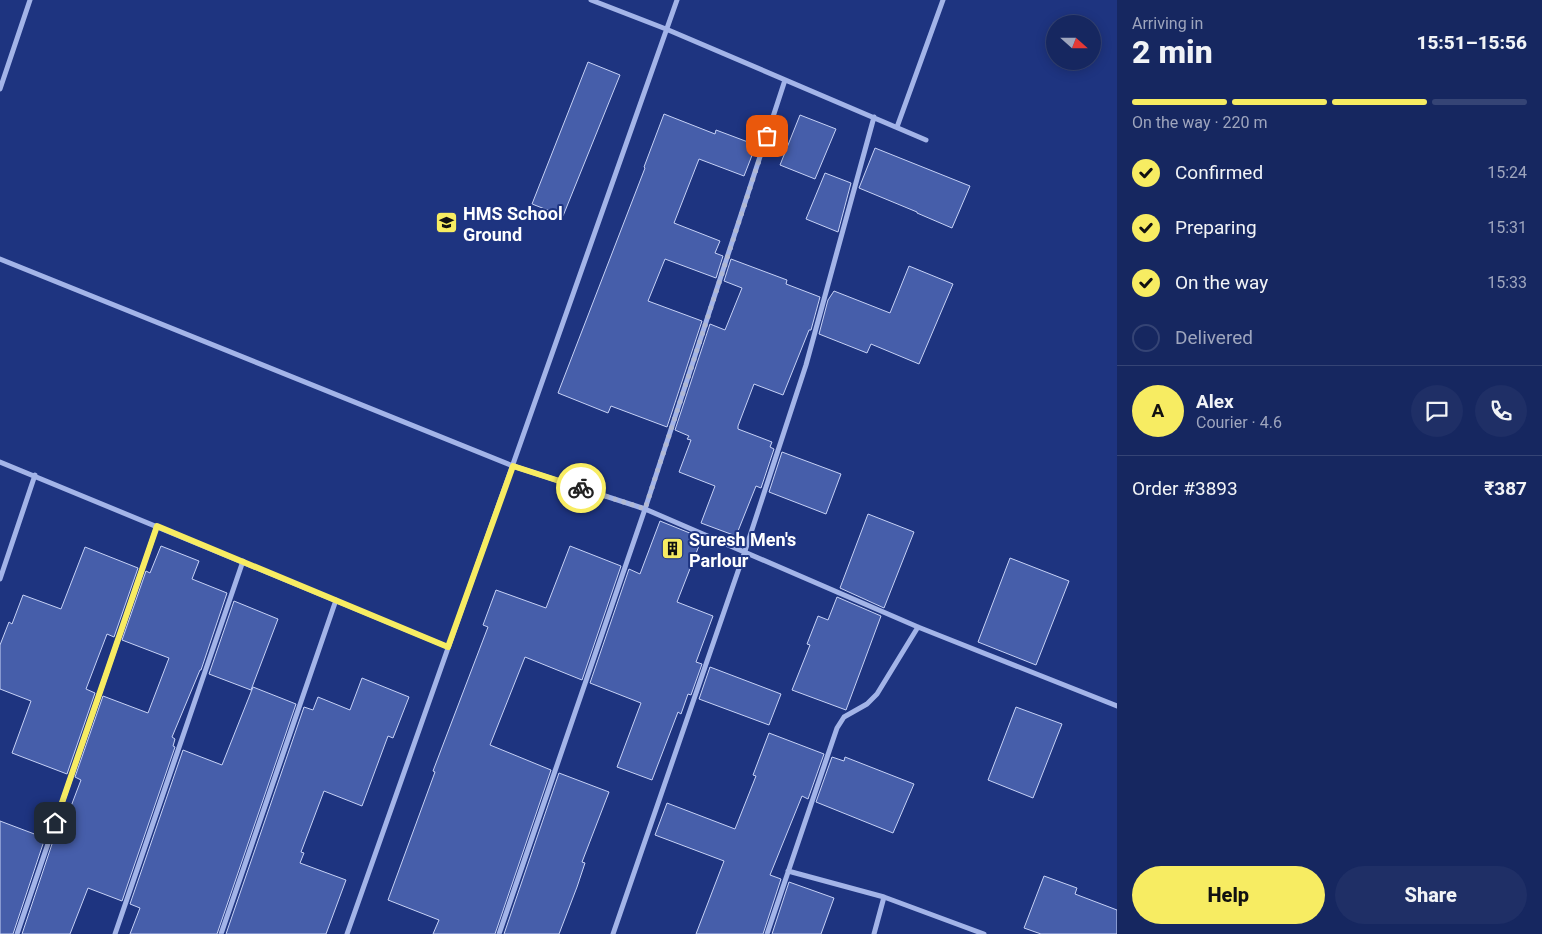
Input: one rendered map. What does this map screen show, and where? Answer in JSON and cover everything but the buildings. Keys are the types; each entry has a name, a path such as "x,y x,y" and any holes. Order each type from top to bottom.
{"street":[{"path":"0,89 30,0"},
{"path":"591,0 666,29 926,140"},
{"path":"347,934 676,0"},
{"path":"897,127 943,0"},
{"path":"500,934 645,509 785,80"},
{"path":"613,934 745,551 806,365 874,117"},
{"path":"0,260 513,466 645,509 918,627 1117,706"},
{"path":"0,462 448,647"},
{"path":"0,579 35,475"},
{"path":"17,934 157,526"},
{"path":"115,934 243,562"},
{"path":"221,934 336,600"},
{"path":"767,934 837,728 844,717 867,704 878,694 918,627"},
{"path":"788,871 884,897 984,934"},
{"path":"874,934 884,897"}],"way so far":[{"path":"581,488 645,509 767,136"}],"place":[{"name":"HMS School Ground","path":"447,223"},
{"name":"Suresh Men's Parlour","path":"673,549"}],"route":[{"path":"55,823 157,526 448,647 513,466 581,488"}]}
